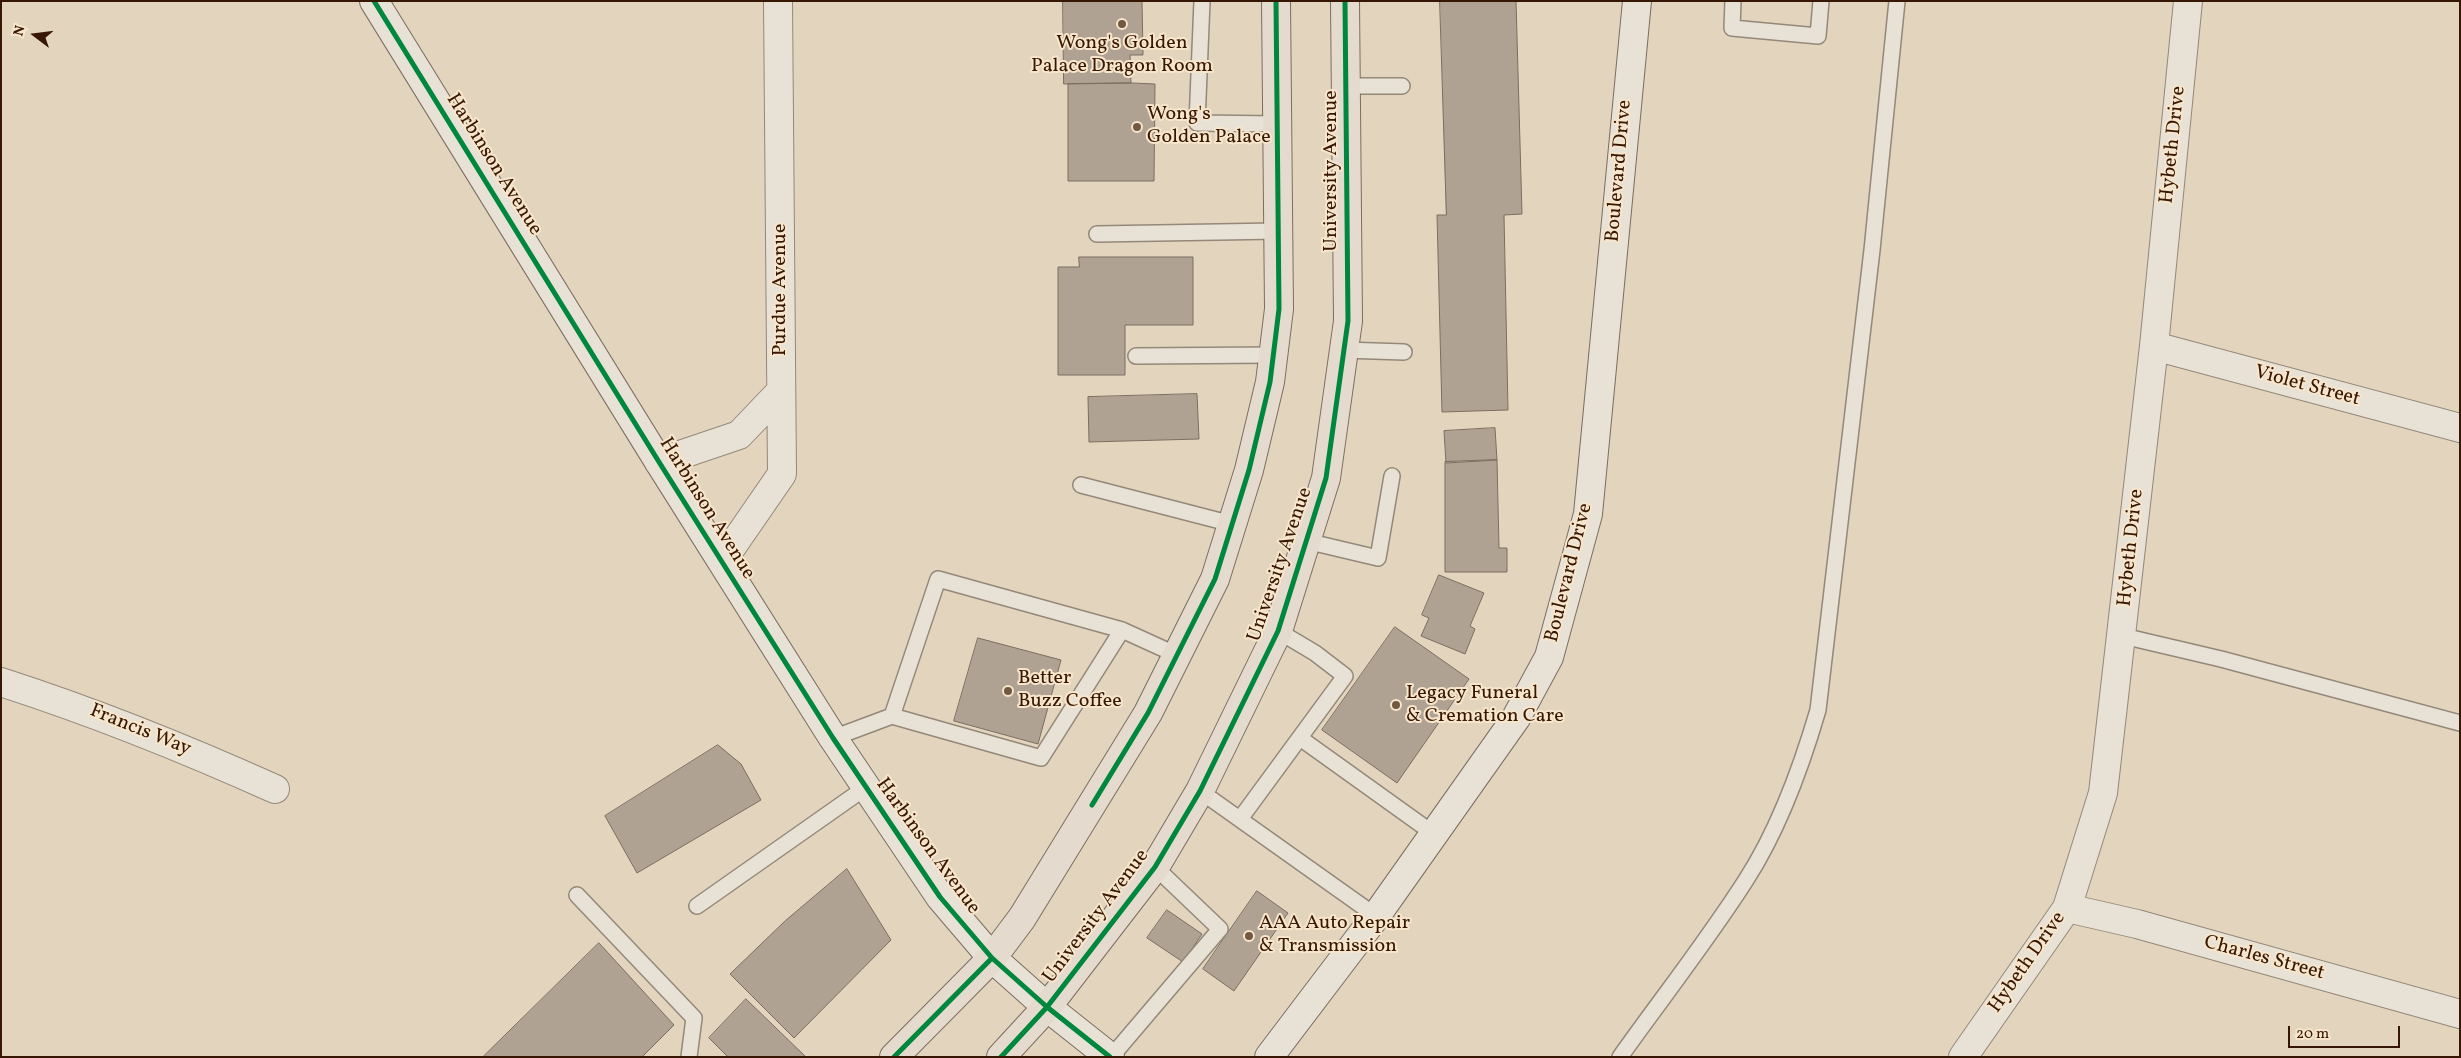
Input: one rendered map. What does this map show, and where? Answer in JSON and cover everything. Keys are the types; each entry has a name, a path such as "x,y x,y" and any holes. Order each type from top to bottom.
{"main road":[{"path":"894,1057 992,958 1030,906 1138,730 1215,578 1249,470 1270,382 1279,310 1276,1"},
{"name":"University Avenue","path":"1001,1057 1047,1007 1156,868 1200,791 1278,631 1326,478 1348,321 1345,1"}],"street":[{"name":"Harbinson Avenue","path":"374,1 658,462 832,738 940,897 992,958 1099,1054"},
{"name":"Purdue Avenue","path":"722,561 782,474 778,1"},
{"name":"Boulevard Drive","path":"1269,1057 1376,916 1516,718 1550,657 1588,514 1637,1"},
{"name":"Hybeth Drive","path":"1963,1057 2067,908 2103,793 2154,346 2188,1"},
{"name":"Violet Street","path":"2154,346 2460,428"},
{"path":"658,462 739,435 782,390"},
{"name":"Francis Way","path":"1,682 84,709 187,749 275,789"},
{"name":"Charles Street","path":"2067,908 2145,926 2460,1014"}],"lane":[{"path":"1202,1 1196,123 1277,124"},
{"path":"1733,1 1732,28 1818,36 1821,1"},
{"path":"1620,1057 1746,879 1770,834 1803,760 1818,710 1872,250 1897,1"},
{"path":"1346,86 1402,86"},
{"path":"1097,234 1278,231"},
{"path":"1344,350 1404,352"},
{"path":"1136,356 1274,355"},
{"path":"1306,541 1378,558 1392,476"},
{"path":"1081,485 1232,524"},
{"path":"892,716 938,579 1122,630 1177,655"},
{"path":"832,738 892,716 1041,758 1122,630"},
{"path":"1240,820 1345,676 1315,653 1278,631"},
{"path":"2122,636 2221,659 2460,723"},
{"path":"1300,738 1434,834"},
{"path":"697,906 865,788"},
{"path":"1200,791 1376,916"},
{"path":"1099,1054 1220,929 1156,868"},
{"path":"577,895 694,1018 689,1057"}],"building":[{"path":"1063,1 1142,1 1143,55 1130,55 1131,83 1064,84"},
{"path":"1440,1 1516,1 1522,214 1504,215 1508,410 1442,412 1437,215 1446,215"},
{"path":"1068,84 1155,84 1154,181 1068,181"},
{"path":"1079,257 1193,257 1193,325 1125,325 1125,375 1058,375 1058,267 1079,267"},
{"path":"1197,394 1199,439 1089,442 1088,397"},
{"path":"1495,428 1497,460 1446,463 1444,431"},
{"path":"1497,460 1499,548 1507,548 1507,572 1445,572 1445,462"},
{"path":"1439,575 1484,593 1470,626 1475,629 1465,654 1421,636 1429,618 1422,615"},
{"name":"Legacy Funeral & Cremation Care","path":"1395,627 1469,679 1397,783 1322,730"},
{"name":"Better Buzz Coffee","path":"978,638 1061,660 1038,744 954,721"},
{"path":"718,745 741,764 761,800 637,873 605,816"},
{"path":"847,869 891,940 794,1038 730,974 785,921"},
{"name":"AAA Auto Repair & Transmission","path":"1257,891 1288,913 1234,991 1203,969"},
{"path":"1167,910 1202,934 1183,962 1147,938"},
{"path":"599,943 674,1025 642,1057 483,1057"},
{"path":"746,999 806,1057 728,1057 709,1038"}],"cycle path":[{"path":"374,1 659,462 833,738 940,897 992,958 1047,1007 1110,1057"},
{"path":"1092,805 1148,713 1215,579 1249,470 1270,382 1279,309 1276,1"},
{"path":"1001,1057 1047,1007 1155,867 1200,791 1278,631 1326,478 1348,321 1345,1"},
{"path":"894,1057 992,958"}],"place":[{"name":"Wong's Golden Palace Dragon Room","path":"1122,24"},
{"name":"Wong's Golden Palace","path":"1137,127"},
{"name":"Better Buzz Coffee","path":"1008,691"},
{"name":"Legacy Funeral & Cremation Care","path":"1396,705"},
{"name":"AAA Auto Repair & Transmission","path":"1249,936"}]}
